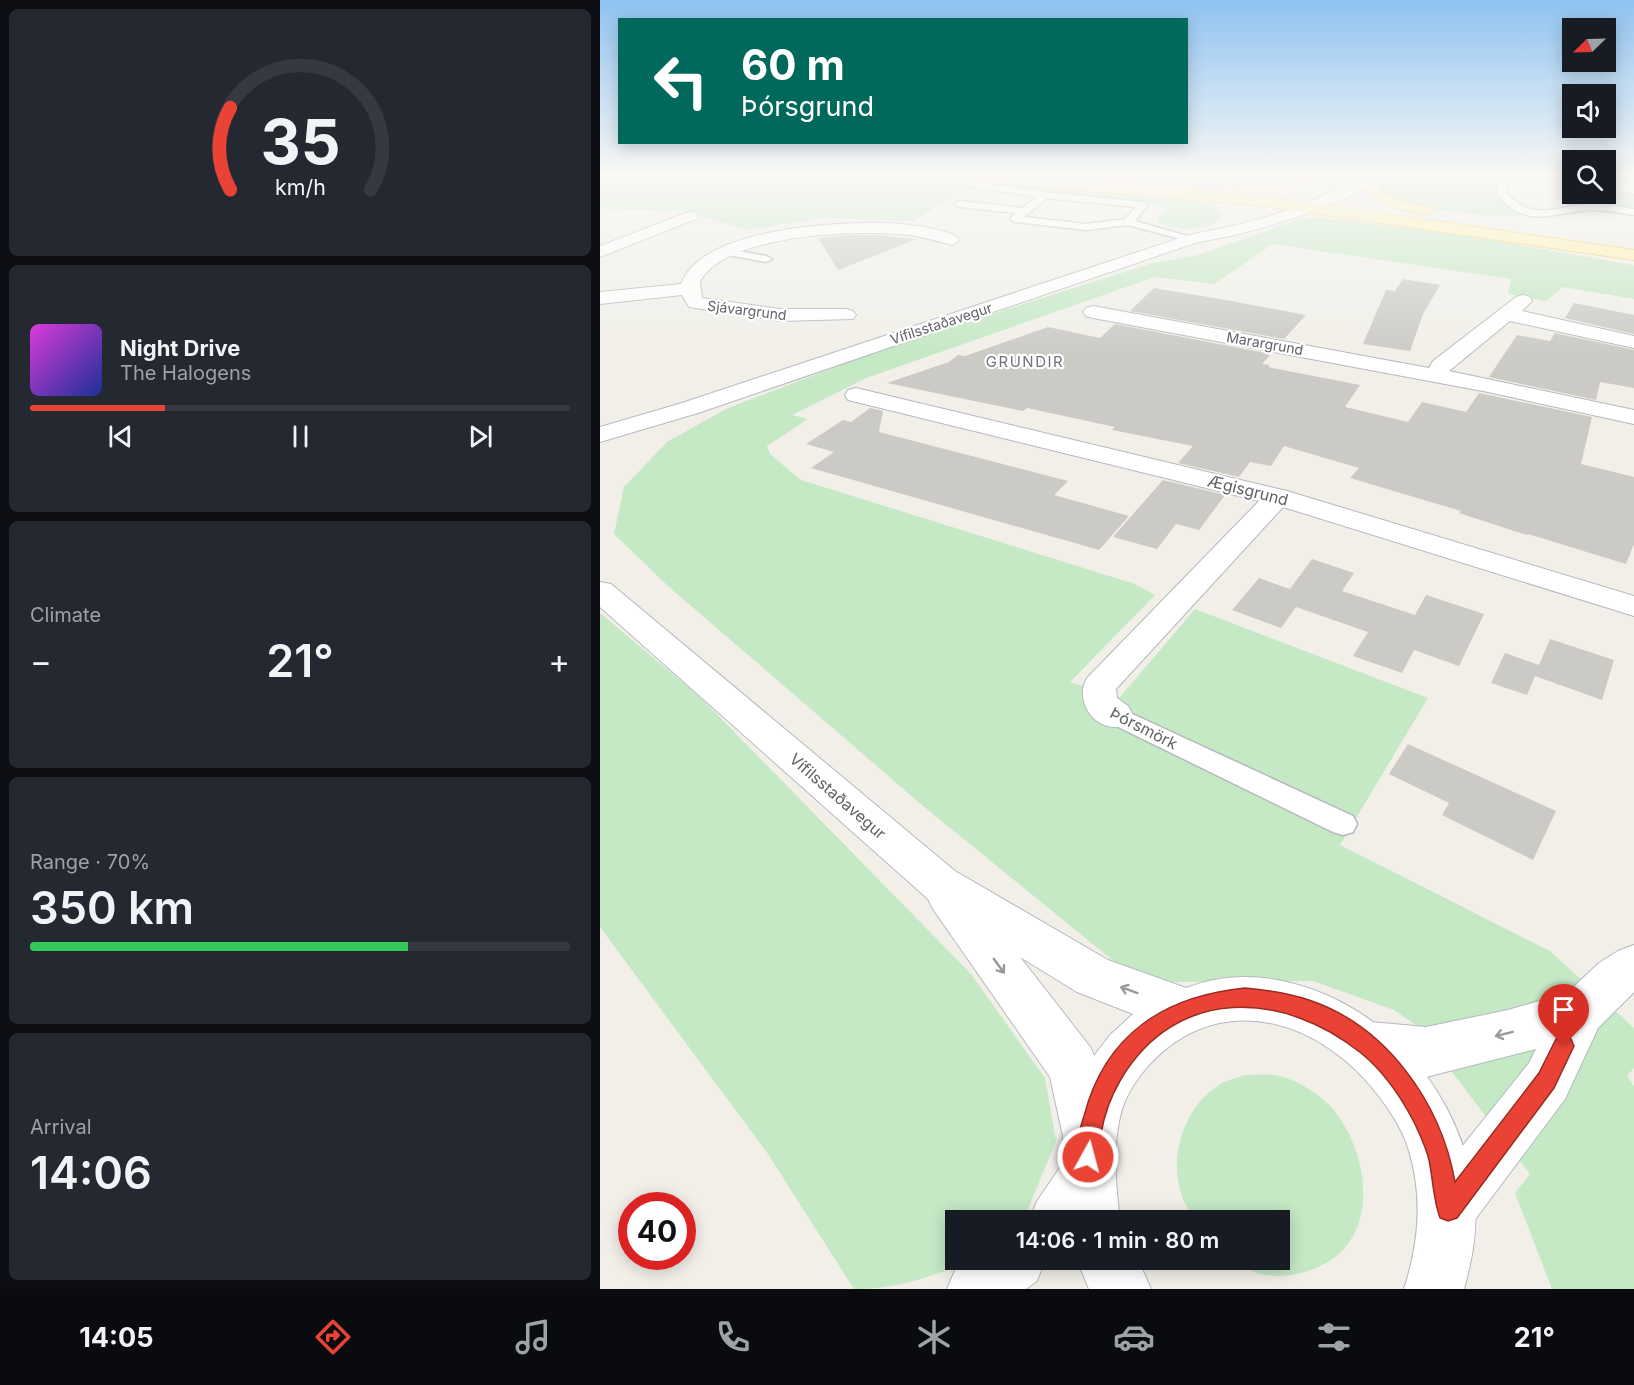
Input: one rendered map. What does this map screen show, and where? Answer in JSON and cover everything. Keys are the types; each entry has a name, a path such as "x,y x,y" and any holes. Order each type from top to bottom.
{"main road":[{"path":"1508,235 1634,255"},
{"path":"1571,235 1634,244"}],"street":[{"path":"600,252 643,235"},
{"name":"Sjávargrund","path":"794,235 772,238 727,252 696,273 689,289 696,303 780,315 846,315"},
{"name":"Sjávargrund","path":"935,235 952,240"},
{"name":"Vífilsstaðavegur","path":"1191,239 1198,235"},
{"name":"Vífilsstaðavegur","path":"600,435 690,408 1191,239 1215,235"},
{"path":"600,298 689,289"},
{"path":"1436,375 1441,366 1526,300"},
{"name":"Marargrund","path":"1093,312 1436,375 1634,417"},
{"path":"1507,314 1634,342"},
{"name":"Ægisgrund","path":"856,395 1278,497 1634,606"},
{"name":"Vífilsstaðavegur","path":"600,459 690,408"},
{"name":"Þórsmörk","path":"1115,716 1102,704 1098,693 1099,686 1278,497"},
{"name":"Vífilsstaðavegur","path":"600,591 940,884 1094,977 1184,1010"},
{"name":"Vífilsstaðavegur","path":"940,884 1073,1066 1081,1189"},
{"path":"1447,1263 1547,1081 1581,1011 1616,978 1634,966"},
{"name":"Vífilsstaðavegur","path":"1081,1189 1098,1101 1114,1071 1134,1045 1157,1025 1184,1010 1214,1001 1245,997 1278,1001 1310,1010 1341,1026 1371,1047 1399,1078 1422,1115 1439,1157 1447,1263"},
{"path":"1371,1047 1426,1052 1508,1034 1581,1011"},
{"path":"977,1289 1003,1270"},
{"path":"1111,1270 1121,1289"}],"lane":[{"path":"1177,235 1191,239"},
{"path":"727,252 766,259"},
{"name":"Þórsmörk","path":"1115,716 1343,824"}],"green space":[{"path":"1254,235 1462,235 1634,265 1634,299 1563,287 1546,301 1508,294 1511,279 1273,244 1214,284 1155,277 866,378 792,415 808,419 767,446 770,454 801,480 1135,584 1155,595 1070,682 1120,697 1195,609 1428,698 1340,845 1550,951 1634,1028 1634,1068 1627,1076 1634,1086 1634,1289 1552,1289 1515,1193 1530,1174 1416,1025 1394,1010 1313,981 1173,982 1127,972 922,805 668,586 614,534 624,487 667,442 726,409 887,347 1153,263 1198,255"},
{"path":"600,613 700,697 971,974 1045,1078 1056,1141 1028,1210 945,1210 945,1270 947,1270 898,1285 854,1289 768,1154 600,927"},
{"path":"1245,1075 1270,1075 1281,1077 1313,1091 1332,1108 1345,1127 1356,1150 1362,1174 1363,1198 1359,1221 1350,1241 1334,1258 1311,1270 1278,1276 1264,1275 1251,1270 1290,1270 1290,1210 1188,1210 1186,1206 1178,1181 1177,1165 1182,1134 1196,1106 1207,1094 1228,1080"}],"building":[{"path":"879,235 917,239 838,270 818,238"},
{"path":"1403,279 1440,285 1423,314 1410,351 1363,344 1386,290 1395,291"},
{"path":"1154,288 1306,315 1284,339 1130,311"},
{"path":"1574,303 1634,315 1634,334 1565,318"},
{"path":"1115,324 1271,354 1262,364 1360,385 1345,407 1408,422 1422,402 1466,412 1479,393 1592,417 1581,464 1634,477 1634,544 1626,564 1350,478 1359,468 1284,446 1271,466 1250,462 1239,477 1178,463 1193,446 1112,430 1115,427 1027,408 1023,411 887,383 949,362 958,355 965,356 1048,327 1100,338"},
{"path":"1555,333 1634,350 1634,388 1600,382 1596,400 1489,377 1517,335 1550,341"},
{"path":"870,408 883,411 879,432 1068,481 1054,495 1129,516 1099,550 811,468 834,452 806,444 843,420 851,422"},
{"path":"1163,480 1225,495 1199,530 1176,524 1157,549 1113,537"},
{"path":"1312,559 1354,573 1342,591 1415,615 1426,595 1484,614 1459,666 1414,650 1402,673 1353,656 1368,632 1296,607 1281,628 1232,610 1259,578 1290,589"},
{"path":"1550,639 1614,660 1602,700 1535,676 1527,695 1491,683 1505,653 1539,665"},
{"path":"1408,744 1556,811 1533,860 1442,815 1449,803 1389,774"}],"district":[{"name":"GRUNDIR","path":"1025,361"}],"route":[{"path":"1088,1157 1089,1136 1098,1101 1114,1071 1134,1045 1157,1025 1184,1010 1214,1001 1245,997 1278,1001 1310,1010 1341,1026 1371,1047 1399,1078 1422,1115 1439,1157 1448,1209 1547,1081 1564,1046"}]}
